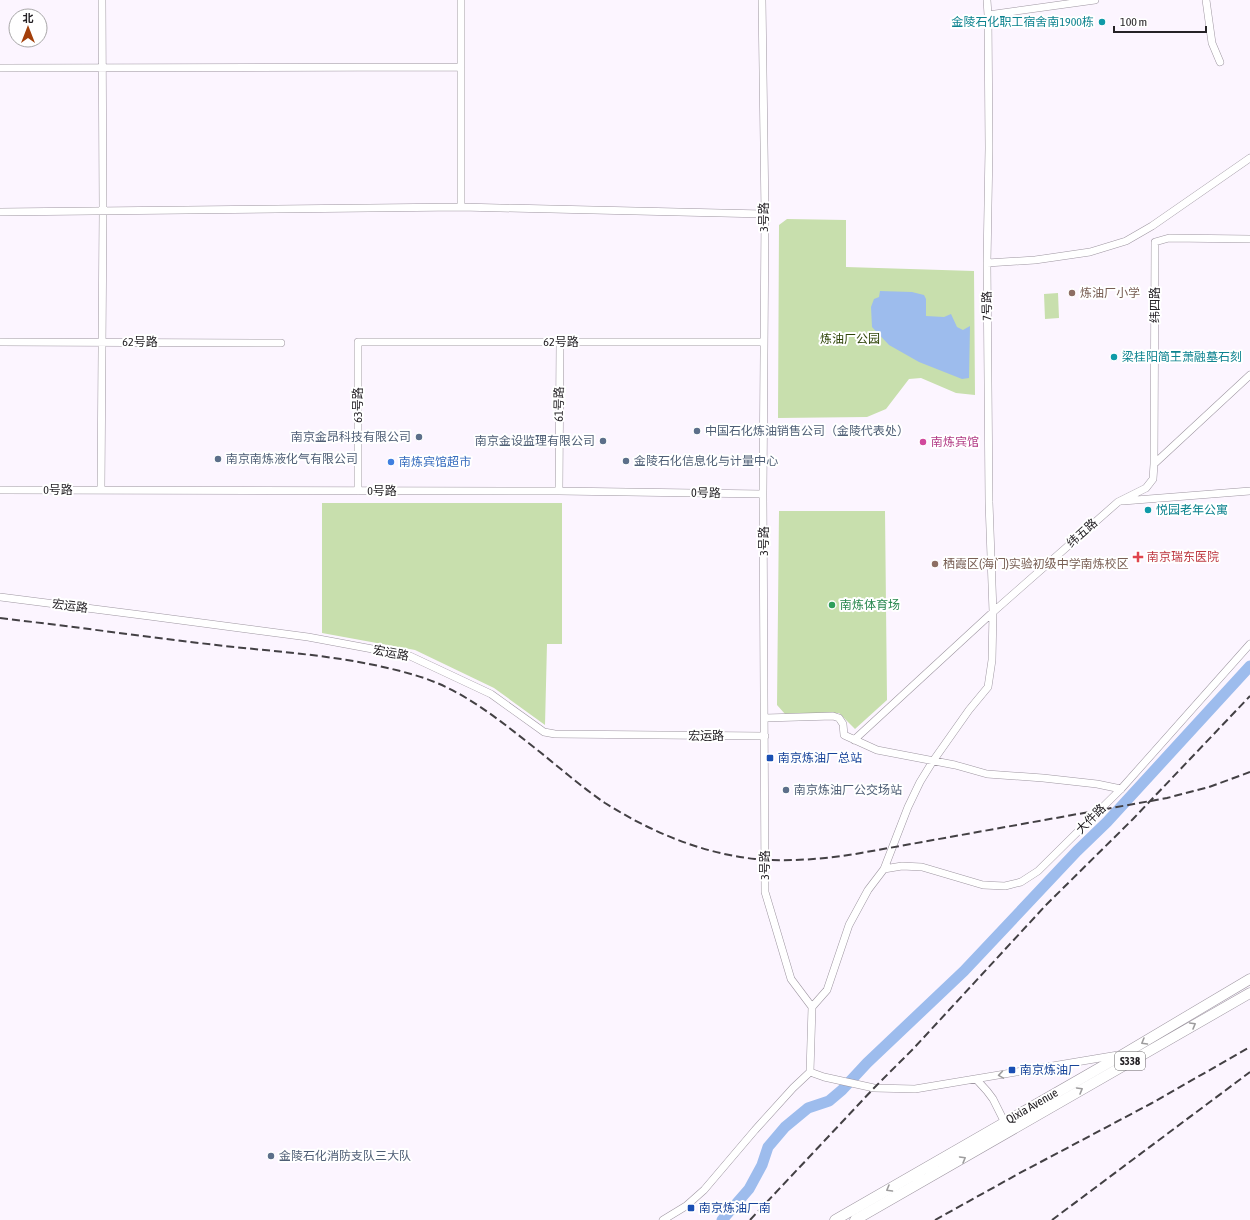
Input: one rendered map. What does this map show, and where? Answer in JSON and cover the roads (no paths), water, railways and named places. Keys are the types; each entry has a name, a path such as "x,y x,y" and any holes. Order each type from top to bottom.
{"main road":[{"name":"Qixia Avenue","path":"834,1220 1250,980"},
{"name":"Qixia Avenue","path":"855,1220 1250,992"}],"street":[{"path":"101,490 103,211 102,0"},
{"path":"461,0 461,207"},
{"name":"3号路","path":"762,0 765,214 763,494 765,892 792,979 812,1007"},
{"name":"7号路","path":"812,1007 827,990 849,925 868,890 884,869 920,782 969,710 988,687 992,660 993,612 989,502 987,263 989,148 987,0"},
{"path":"988,15 1095,0"},
{"path":"1206,0 1212,43 1220,62"},
{"path":"0,68 461,67"},
{"path":"987,263 1035,260 1090,252 1126,241 1152,226 1250,158"},
{"path":"0,212 461,207 765,214"},
{"name":"纬四路","path":"1154,464 1155,242 1169,238 1250,239"},
{"name":"62号路","path":"0,342 281,343"},
{"name":"62号路","path":"358,342 764,342"},
{"name":"63号路","path":"358,342 358,491"},
{"name":"61号路","path":"559,491 560,342"},
{"path":"1154,464 1250,375"},
{"name":"纬五路","path":"854,740 993,612 1118,502 1146,488 1153,479 1154,464"},
{"name":"0号路","path":"0,490 559,491 763,494"},
{"path":"1118,502 1250,491"},
{"name":"宏运路","path":"0,597 300,636 410,656 492,694 544,732 555,734 765,736"},
{"name":"大件路","path":"884,869 902,866 922,867 983,885 1005,886 1021,882 1038,871 1121,789 1250,644"},
{"path":"765,718 833,716 839,718 842,724 844,736 877,750 956,765 987,774 1097,784 1121,789"},
{"path":"663,1220 686,1206 704,1190 755,1130 793,1088 810,1072 812,1007"},
{"path":"810,1072 843,1082 874,1088 915,1089 1122,1055"},
{"path":"976,1079 993,1099 1010,1131"}],"water":[{"path":"880,291 912,292 924,295 926,299 926,316 944,317 951,314 957,327 963,330 970,326 969,378 962,379 919,362 889,345 872,327 871,307 874,299 879,297"}],"waterway":[{"path":"722,1220 749,1189 762,1165 768,1147 785,1127 808,1108 829,1101 842,1090 867,1063 964,971 1077,851 1107,822 1250,666"}],"railway":[{"path":"0,618 350,660 424,678 456,692 485,710 605,803 640,823 677,840 715,852 755,859 808,859 861,853 1167,798 1209,787 1250,772"},
{"path":"750,1220 874,1088 914,1048 1046,905 1133,819 1250,696"},
{"path":"935,1220 1152,1103 1250,1047"},
{"path":"1052,1220 1250,1072"}],"place":[{"name":"金陵石化职工宿舍南1900栋","path":"1102,22"},
{"name":"炼油厂小学","path":"1072,293"},
{"name":"梁桂阳简王萧融墓石刻","path":"1114,357"},
{"name":"中国石化炼油销售公司（金陵代表处）","path":"697,431"},
{"name":"南京金昂科技有限公司","path":"419,437"},
{"name":"南京金设监理有限公司","path":"603,441"},
{"name":"南炼宾馆","path":"923,442"},
{"name":"南京南炼液化气有限公司","path":"218,459"},
{"name":"金陵石化信息化与计量中心","path":"626,461"},
{"name":"南炼宾馆超市","path":"391,462"},
{"name":"悦园老年公寓","path":"1148,510"},
{"name":"南京瑞东医院","path":"1138,557"},
{"name":"栖霞区(海门)实验初级中学南炼校区","path":"935,564"},
{"name":"南炼体育场","path":"832,605"},
{"name":"南京炼油厂总站","path":"770,758"},
{"name":"南京炼油厂公交场站","path":"786,790"},
{"name":"南京炼油厂","path":"1012,1070"},
{"name":"金陵石化消防支队三大队","path":"271,1156"},
{"name":"南京炼油厂南","path":"691,1208"}],"park label":[{"name":"炼油厂公园","path":"850,339"}]}
